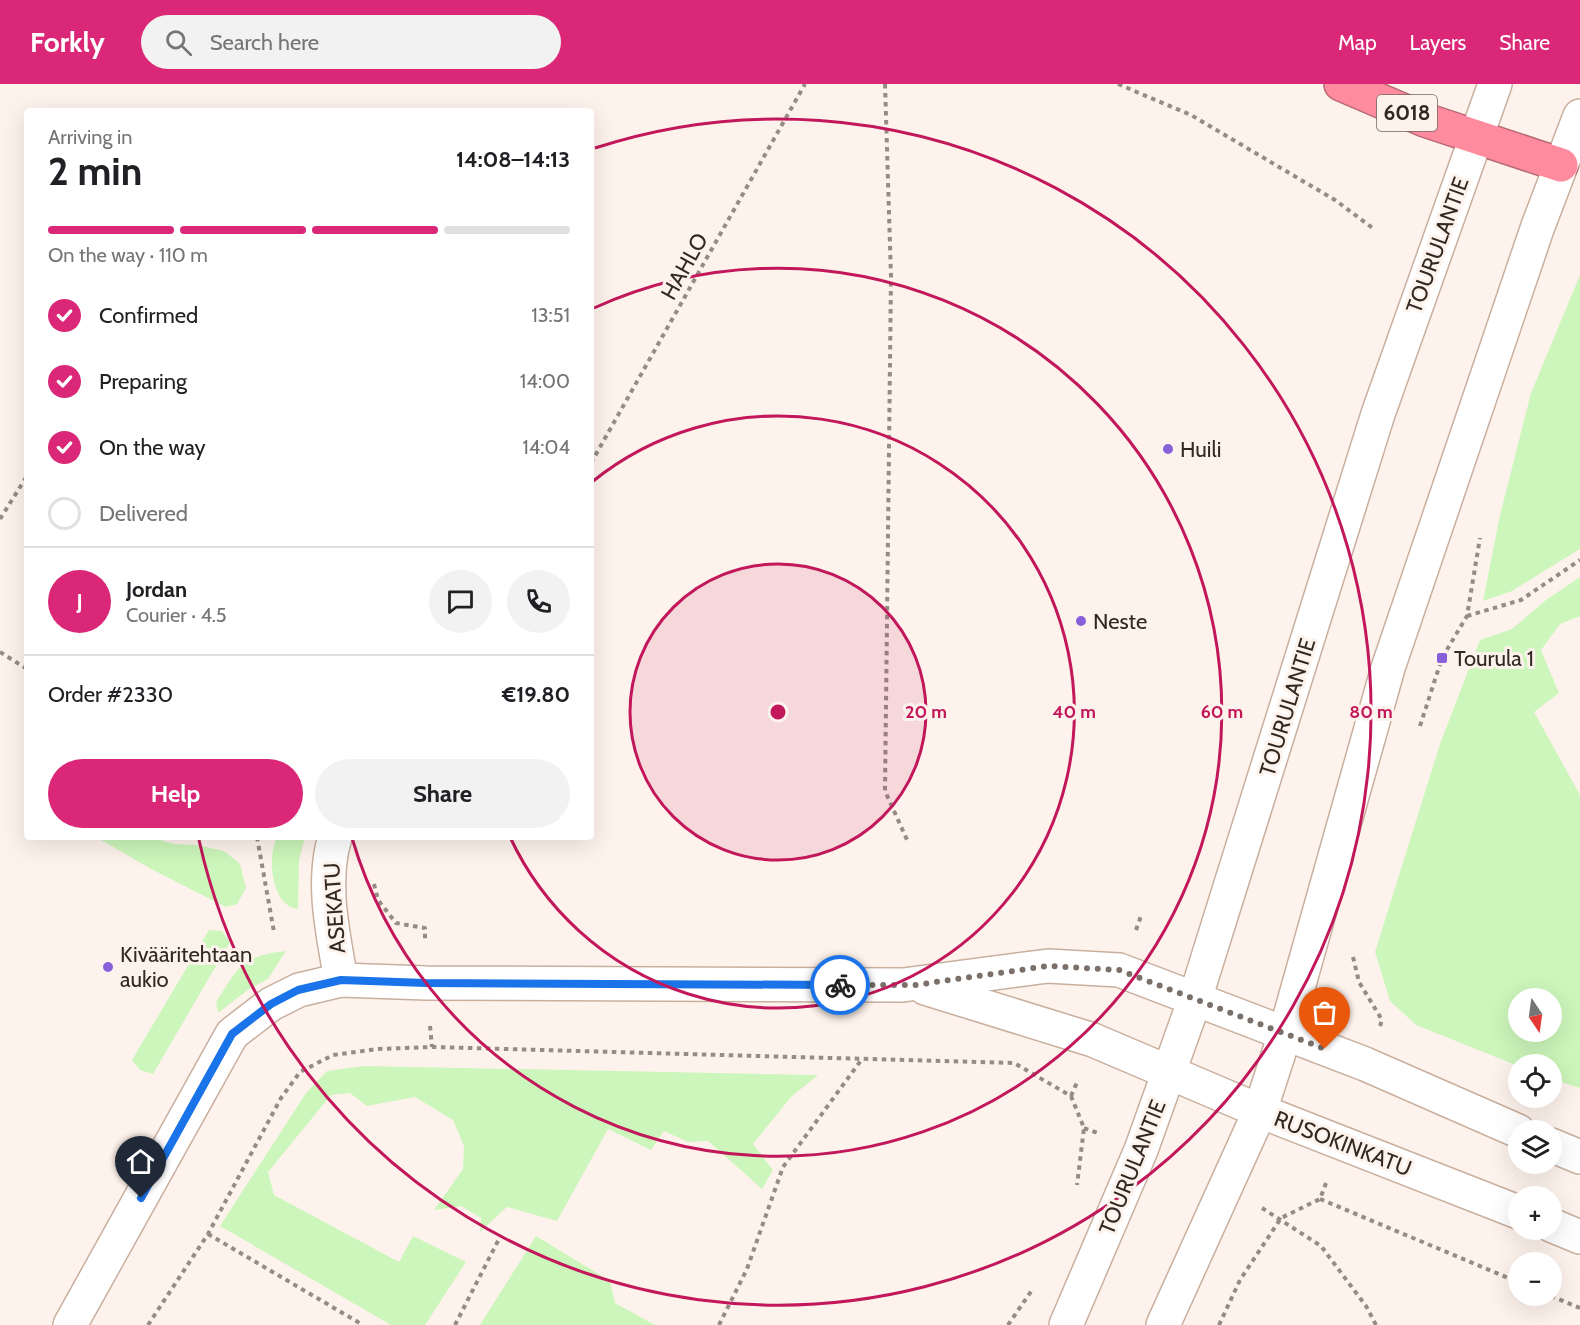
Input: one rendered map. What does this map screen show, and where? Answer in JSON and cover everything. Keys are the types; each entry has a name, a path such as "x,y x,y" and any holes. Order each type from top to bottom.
{"highway":[{"name":"6018","path":"1341,84 1425,120 1561,165"}],"main road":[{"name":"TOURULANTIE","path":"1066,1325 1137,1159 1195,999 1378,414 1495,84"},
{"path":"1163,1325 1260,1111 1285,1034 1388,668 1561,165 1580,116"},
{"name":"ASEKATU","path":"333,840 328,859 333,929 341,980"},
{"path":"70,1325 232,1034 271,1004 298,990 341,980 426,983 915,985 1048,966 1119,970 1377,1070 1508,1127"},
{"name":"RUSOKINKATU","path":"915,985 1093,1040 1260,1111 1508,1208"},
{"path":"1562,1150 1580,1157"},
{"path":"1562,1230 1580,1237"}],"path":[{"name":"HAHLO","path":"594,458 805,84"},
{"path":"885,84 891,277 885,791 908,842"},
{"path":"1118,84 1191,115 1335,200 1374,230"},
{"path":"0,519 24,481"},
{"path":"1418,730 1442,658 1467,616 1481,533"},
{"path":"1467,616 1521,600 1580,560"},
{"path":"0,652 24,667"},
{"path":"256,840 274,932"},
{"path":"1352,951 1359,982 1382,1020 1377,1070"},
{"path":"148,1325 208,1234 281,1098 300,1072 333,1055 378,1049 432,1047 863,1058"},
{"path":"719,1325 747,1269 783,1167 863,1058"},
{"name":"TOURULANTIE","path":"863,1058 1014,1063 1071,1096 1084,1128 1076,1195"},
{"path":"1219,1325 1240,1280 1281,1218 1320,1199 1339,1141"},
{"path":"1320,1199 1508,1278"},
{"path":"1281,1218 1321,1246 1366,1306 1376,1325"},
{"path":"208,1234 363,1325"},
{"path":"455,1325 501,1235"},
{"path":"1008,1325 1033,1288"},
{"path":"1562,1301 1580,1308"}],"green space":[{"path":"1580,275 1580,549 1512,591 1483,601 1500,515 1531,393"},
{"path":"1580,577 1580,616 1560,624 1541,650 1559,693 1534,712 1580,795 1580,1088 1562,1082 1562,1054 1508,1054 1508,1062 1416,1025 1390,1001 1375,952 1440,744 1480,640 1512,629 1546,600"},
{"path":"101,840 160,840 224,851 240,864 246,888 237,904 226,907 153,870"},
{"path":"276,840 304,840 299,860 298,909 289,906 277,890 272,868"},
{"path":"209,930 222,931 230,942 153,1074 140,1070 132,1060"},
{"path":"286,951 268,979 249,989 218,1013 216,1002 243,965 260,956"},
{"path":"364,1066 818,1075 791,1097 753,1144 773,1170 762,1189 708,1141 688,1142 664,1131 651,1150 608,1129 557,1221 507,1207 480,1232 481,1218 461,1206 434,1210 463,1169 464,1146 453,1120 415,1097 367,1106 350,1093 331,1095 268,1172 274,1195 399,1262 413,1236 466,1262 425,1325 391,1325 220,1226 306,1093 327,1071"},
{"path":"536,1236 610,1281 615,1303 655,1325 480,1325"}],"way so far":[{"path":"840,985 915,985 1048,966 1119,970 1325,1049"}],"place":[{"name":"Huili","path":"1168,449"},
{"name":"Neste","path":"1081,621"},
{"name":"Tourula 1","path":"1442,658"},
{"name":"Kivääritehtaan aukio","path":"108,967"}],"route":[{"path":"141,1198 182,1120 232,1034 271,1004 298,990 341,980 426,983 840,985"}]}
